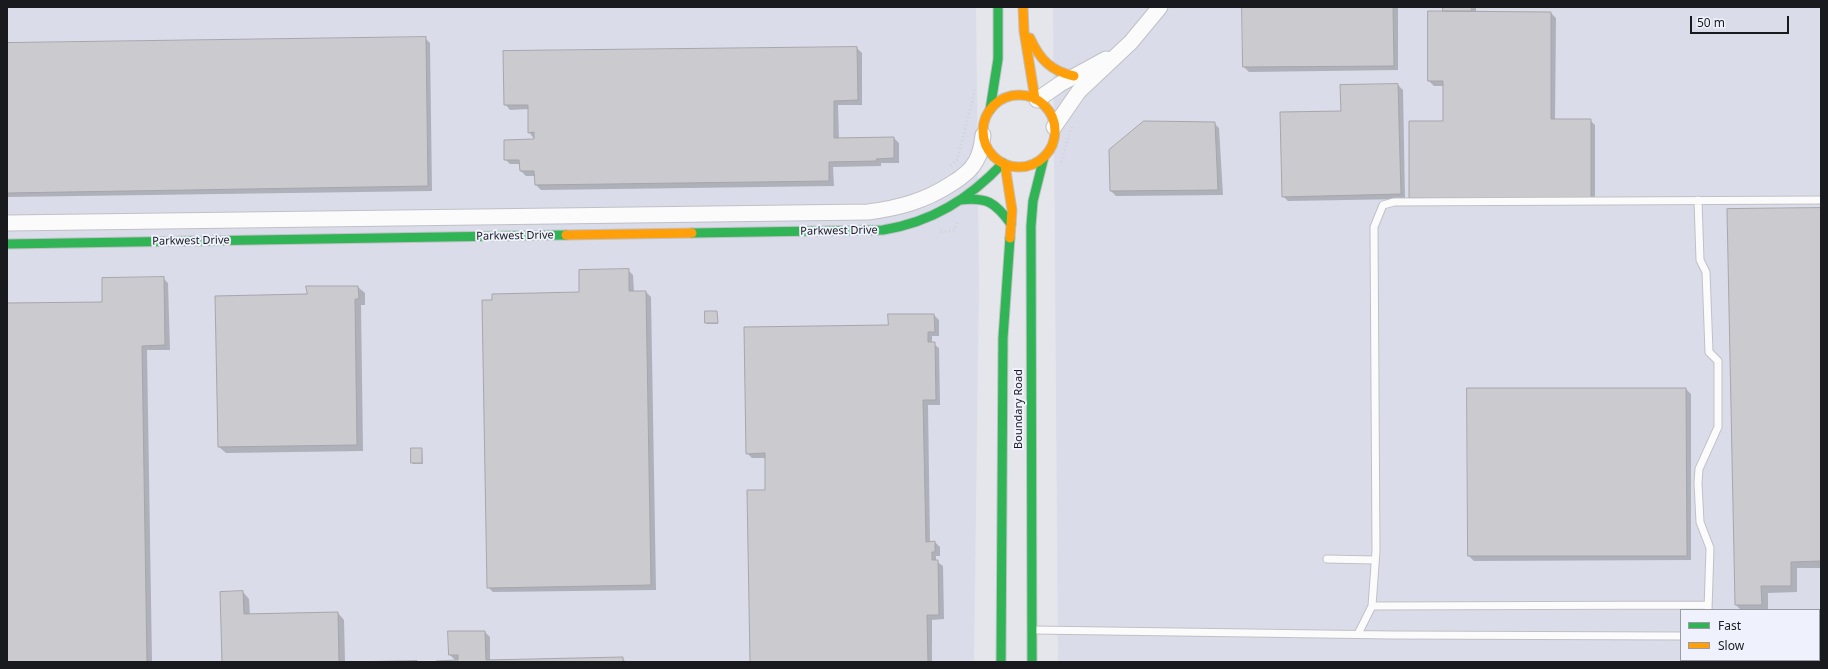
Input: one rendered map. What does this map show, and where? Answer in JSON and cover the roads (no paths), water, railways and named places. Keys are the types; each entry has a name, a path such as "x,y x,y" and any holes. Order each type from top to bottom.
{"main road":[{"path":"990,110 1000,100 1014,96 1036,99 1048,111 1054,126 1053,143 1044,157 1035,164 1024,167 1004,164 991,154 986,145 983,135 984,122 990,110 999,67 1000,51 998,7"},
{"path":"1023,7 1022,18 1024,38 1036,99"},
{"path":"1022,18 1038,55 1045,64 1060,73 1074,76"},
{"name":"Boundary Road","path":"1032,662 1031,234 1033,201 1044,157"},
{"name":"Boundary Road","path":"1001,662 1003,338 1011,224 1010,197 1004,164"},
{"name":"Parkwest Drive","path":"7,244 869,231 895,228 934,216 960,200 1004,164"},
{"path":"960,200 979,198 992,202 999,207 1011,224"}],"street":[{"path":"1054,126 1079,91 1131,42 1160,7"},
{"path":"1036,99 1074,76 1116,55"},
{"name":"Parkwest Drive","path":"7,223 868,212 906,206 938,193 972,168 982,148 983,135"},
{"path":"676,215 676,233"}],"lane":[{"path":"1372,606 1708,608 1710,548 1700,522 1698,483 1699,469 1718,427 1718,361 1709,352 1706,272 1700,260 1698,200"},
{"path":"1358,634 1372,606 1376,560 1374,227 1383,205 1394,202 1821,200"},
{"path":"1327,559 1376,560"},
{"path":"1032,630 1680,636"}]}
